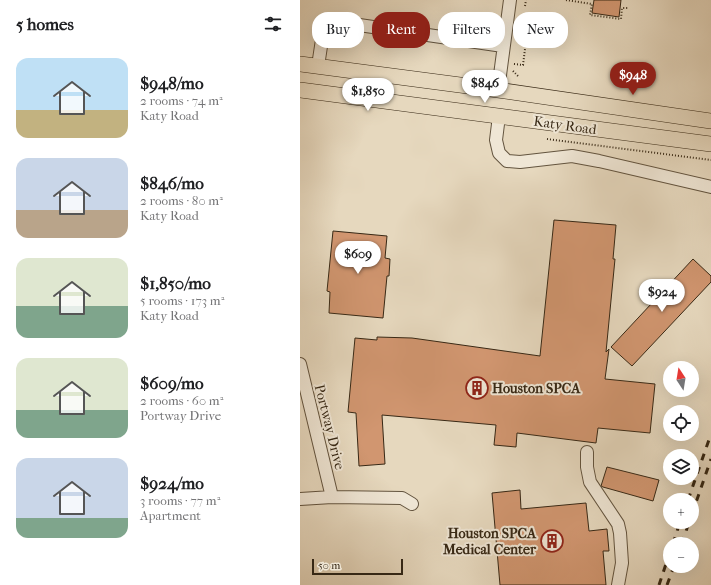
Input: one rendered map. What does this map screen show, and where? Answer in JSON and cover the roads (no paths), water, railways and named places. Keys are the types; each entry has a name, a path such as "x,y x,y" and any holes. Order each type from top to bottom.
{"main road":[{"name":"Katy Road","path":"300,64 711,120"},
{"path":"316,92 318,66"},
{"name":"Katy Road","path":"300,90 711,144"},
{"path":"498,90 499,116"}],"street":[{"path":"505,33 510,0"},
{"path":"318,66 325,20 438,37"},
{"path":"498,90 503,48"},
{"path":"499,116 496,140 499,152 507,161 520,162 572,156 711,187"},
{"name":"Portway Drive","path":"300,364 332,497"},
{"path":"587,452 587,467 590,482 614,517 619,528 622,564 618,585"},
{"path":"300,499 332,497 402,498 412,504"}],"railway":[{"path":"690,493 711,434"},
{"path":"699,494 711,459"},
{"path":"675,537 678,529"},
{"path":"684,537 687,529"},
{"path":"659,585 663,573"},
{"path":"667,585 671,573"}],"place":[{"name":"Houston SPCA","path":"477,388"},
{"name":"Houston SPCA Medical Center","path":"552,541"}]}
